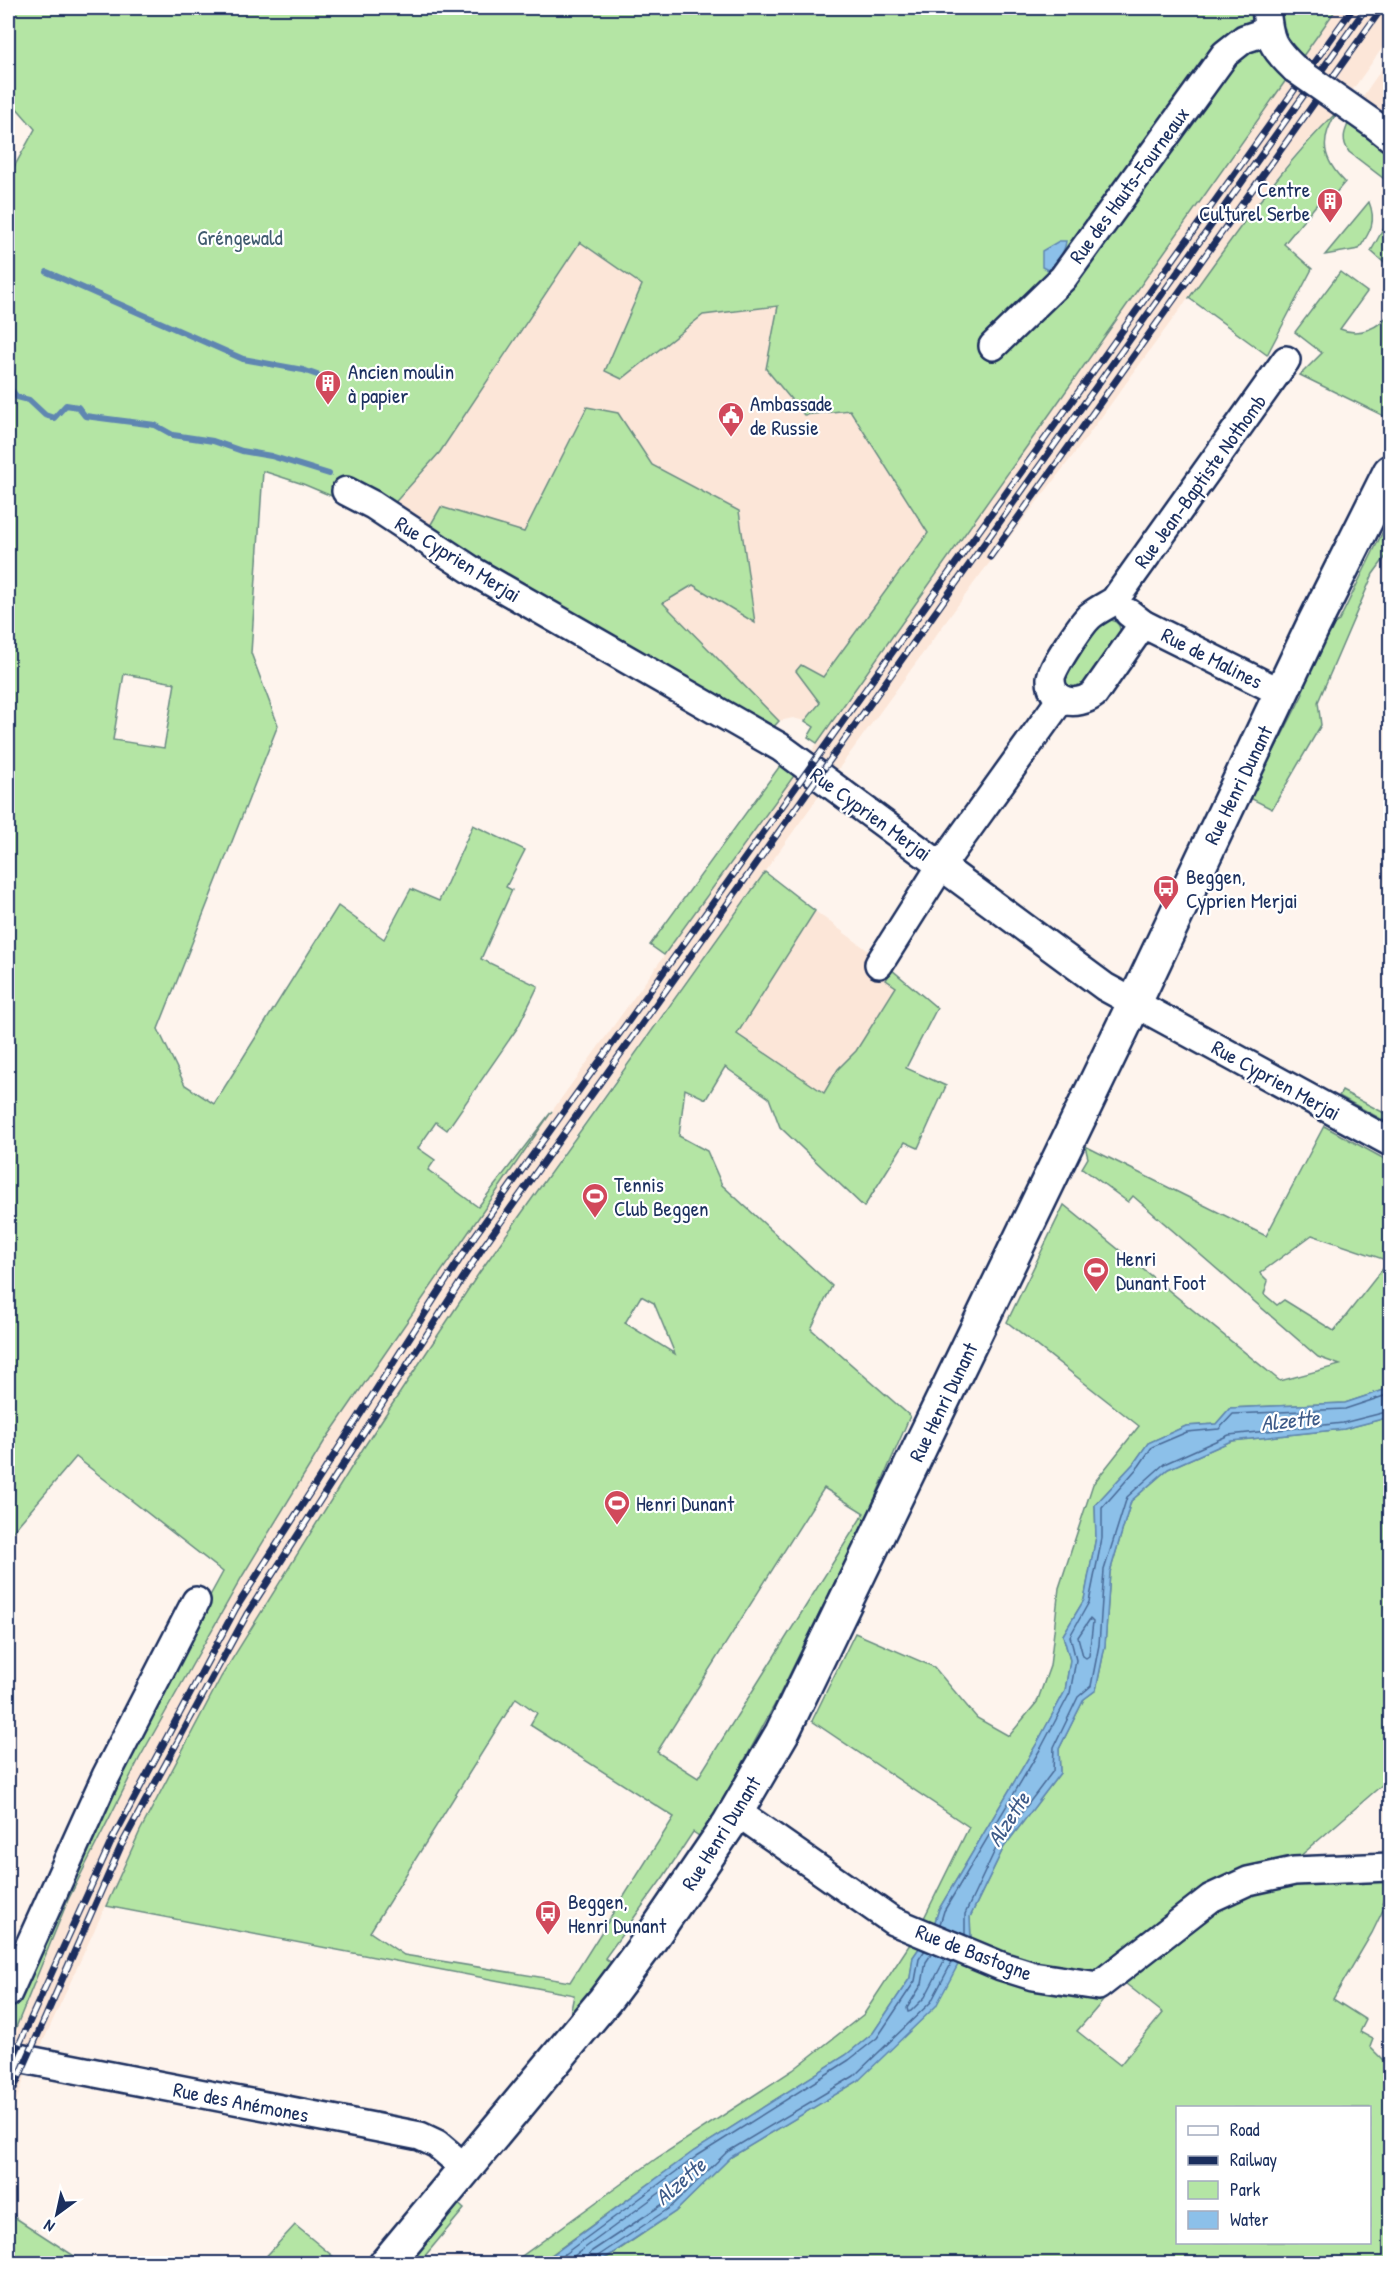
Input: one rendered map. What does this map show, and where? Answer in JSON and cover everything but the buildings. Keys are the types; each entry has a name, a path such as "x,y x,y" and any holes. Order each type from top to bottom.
{"main road":[{"name":"Rue Henri Dunant","path":"386,2264 632,1965 737,1812 787,1722 1390,472"}],"street":[{"name":"Rue des Hauts-Fourneaux","path":"993,346 1063,278 1225,54 1267,19 1277,51 1295,69 1383,131"},
{"name":"Rue Jean-Baptiste Nothomb","path":"1061,699 1053,690 1051,678 1054,667 1089,616 1114,601 1286,360"},
{"name":"Rue Cyprien Merjai","path":"346,491 373,505 476,573 780,747 1105,987 1390,1143"},
{"path":"879,964 941,866 1061,699 1072,703 1084,701 1094,694 1143,624 1114,601"},
{"name":"Rue de Malines","path":"1143,624 1282,693"},
{"path":"8,1993 106,1776 196,1601"},
{"name":"Rue de Bastogne","path":"737,1812 893,1921 1001,1966 1033,1976 1098,1986 1211,1898 1248,1881 1294,1871 1390,1867"},
{"name":"Rue des Anémones","path":"8,2056 420,2136 437,2144 465,2168"}],"shaded area":[{"path":"1337,8 1390,8 1390,37 1337,112 1308,140 1276,178 1075,453 980,575 821,793 479,1273 364,1447 221,1677 140,1831 38,2056 27,2072 8,2122 8,2047 68,1900 139,1759 243,1575 324,1442 552,1111 796,773"},
{"path":"1390,57 1390,105 1380,117 1359,102"},
{"path":"644,102 982,498 805,721 793,718 779,721 770,731 377,498"},
{"path":"815,911 870,952 868,957 891,972 886,980 896,987 856,1051 838,1069 824,1094 737,1033"}],"green space":[{"name":"Gréngewald","path":"8,8 1337,8 817,743 808,737 814,727 805,721 820,703 796,671 801,665 823,677 928,533 850,410 804,415 766,369 778,306 703,315 622,379 605,371 642,285 580,242 440,452 391,507 341,500 263,471 251,653 278,725 158,1029 185,1085 214,1104 338,906 384,939 411,889 439,901 473,825 525,850 506,887 512,890 481,959 538,986 518,1027 447,1130 436,1122 418,1148 435,1160 428,1170 478,1207 552,1111 324,1442 243,1575 139,1759 68,1900 8,2047 8,2010 56,1893 126,1749 223,1572 76,1457 8,1537 8,178 35,129 8,98","holes":["124,674 175,683 164,748 113,740"]},
{"path":"1337,112 1327,132 1326,149 1337,174 1345,182 1328,202 1322,198 1284,244 1312,269 1267,355 1189,298 1296,155"},
{"path":"1350,120 1390,153 1390,198 1388,182 1346,148 1344,136"},
{"path":"1369,202 1372,215 1371,227 1359,249 1325,255"},
{"path":"1390,217 1390,268 1371,251"},
{"path":"1340,272 1367,292 1340,329 1354,332 1368,330 1381,323 1390,312 1390,419 1300,375 1322,353 1295,332"},
{"path":"587,407 618,413 652,465 739,511 755,623 693,585 663,603 779,721 770,731 427,531 441,507 524,532"},
{"path":"1390,517 1390,551 1373,574 1318,702 1321,725 1272,809 1250,798 1303,694 1301,684 1327,628 1339,621"},
{"path":"1104,619 1118,624 1119,638 1086,688 1064,688 1064,673 1098,623"},
{"path":"782,763 796,773 664,955 650,945"},
{"path":"765,872 815,911 737,1034 824,1093 838,1069 856,1051 896,987 886,980 892,970 937,1008 906,1068 946,1086 918,1148 905,1142 864,1207 780,1127 769,1098 725,1067 706,1099 685,1089 679,1136 707,1151 722,1185 832,1286 811,1329 910,1416 868,1514 776,1702 729,1789 741,1803 714,1846 693,1832 605,1958 625,1973 583,2026 570,2015 574,1995 106,1906 140,1831 221,1677 364,1447 479,1273","holes":["641,1296 654,1303 675,1354 625,1323","824,1488 864,1513 698,1778 657,1752","516,1698 537,1713 530,1725 674,1817 570,1982 404,1955 370,1932"]},
{"path":"1342,1091 1390,1116 1390,1124 1339,1096"},
{"path":"1324,1126 1390,1162 1390,1388 1345,1403 1230,1408 1216,1424 1186,1426 1148,1443 1134,1463 1095,1505 1096,1537 1084,1600 1063,1635 1070,1660 1065,1691 1036,1745 939,1909 933,1928 913,1957 910,1978 873,2033 846,2055 694,2151 540,2263 511,2264 657,2158 793,2070 864,2014 912,1941 897,1912 922,1922 969,1827 812,1721 855,1633 934,1667 977,1718 1009,1736 1037,1702 1050,1666 1059,1588 1093,1484 1139,1426 1007,1322 1064,1205 1280,1381 1340,1365 1318,1357 1133,1196 1128,1202 1082,1168 1088,1158 1085,1146 1266,1236","holes":["1312,1235 1389,1261 1334,1331 1284,1300 1277,1305 1264,1294 1268,1281 1260,1273"]},
{"path":"1390,1417 1390,1778 1298,1858 1386,1878 1389,1882 1382,1904 1385,1906 1372,1933 1333,1999 1366,2020 1360,2032 1373,2039 1370,2047 1390,2067 1390,2263 598,2264 675,2212 731,2157 858,2081 971,1940 970,1917 1004,1847 1060,1773 1059,1749 1084,1699 1096,1690 1105,1646 1110,1572 1131,1501 1168,1469 1231,1441 1344,1429","holes":["1121,1980 1163,2013 1120,2065 1077,2031"]},
{"path":"454,2200 464,2209 419,2263 401,2264"},
{"path":"8,2213 85,2263 8,2263"},
{"path":"295,2225 341,2263 260,2263"}],"water":[{"path":"1059,241 1066,241 1060,257 1048,270 1042,267 1042,251"},
{"name":"Alzette","path":"1390,1388 1390,1417 1344,1429 1231,1441 1168,1469 1131,1501 1110,1572 1105,1646 1096,1690 1084,1699 1059,1749 1060,1773 1004,1847 970,1917 971,1940 936,2006 858,2081 731,2157 675,2212 598,2263 540,2264 694,2151 846,2055 873,2033 910,1978 913,1957 933,1928 939,1909 1036,1745 1065,1691 1070,1660 1063,1635 1084,1600 1096,1537 1095,1505 1134,1463 1148,1443 1186,1426 1216,1424 1230,1408 1345,1403"}],"waterway":[{"path":"47,272 243,359 303,370 320,376"},
{"path":"8,386 17,397 29,400 45,415 54,418 66,405 78,407 85,416 155,425 173,435 213,441 329,474"}],"railway":[{"path":"8,2069 112,1840 236,1608 474,1237 1353,8"},
{"path":"8,2102 121,1846 247,1614 483,1247 1366,8"},
{"path":"990,557 1382,8"}],"place":[{"name":"Centre Culturel Serbe","path":"1330,224"},
{"name":"Ancien moulin à papier","path":"328,406"},
{"name":"Ambassade de Russie","path":"731,438"},
{"name":"Beggen, Cyprien Merjai","path":"1166,911"},
{"name":"Tennis Club Beggen","path":"595,1219"},
{"name":"Henri Dunant Foot","path":"1096,1293"},
{"name":"Henri Dunant","path":"617,1526"},
{"name":"Beggen, Henri Dunant","path":"548,1936"}]}
